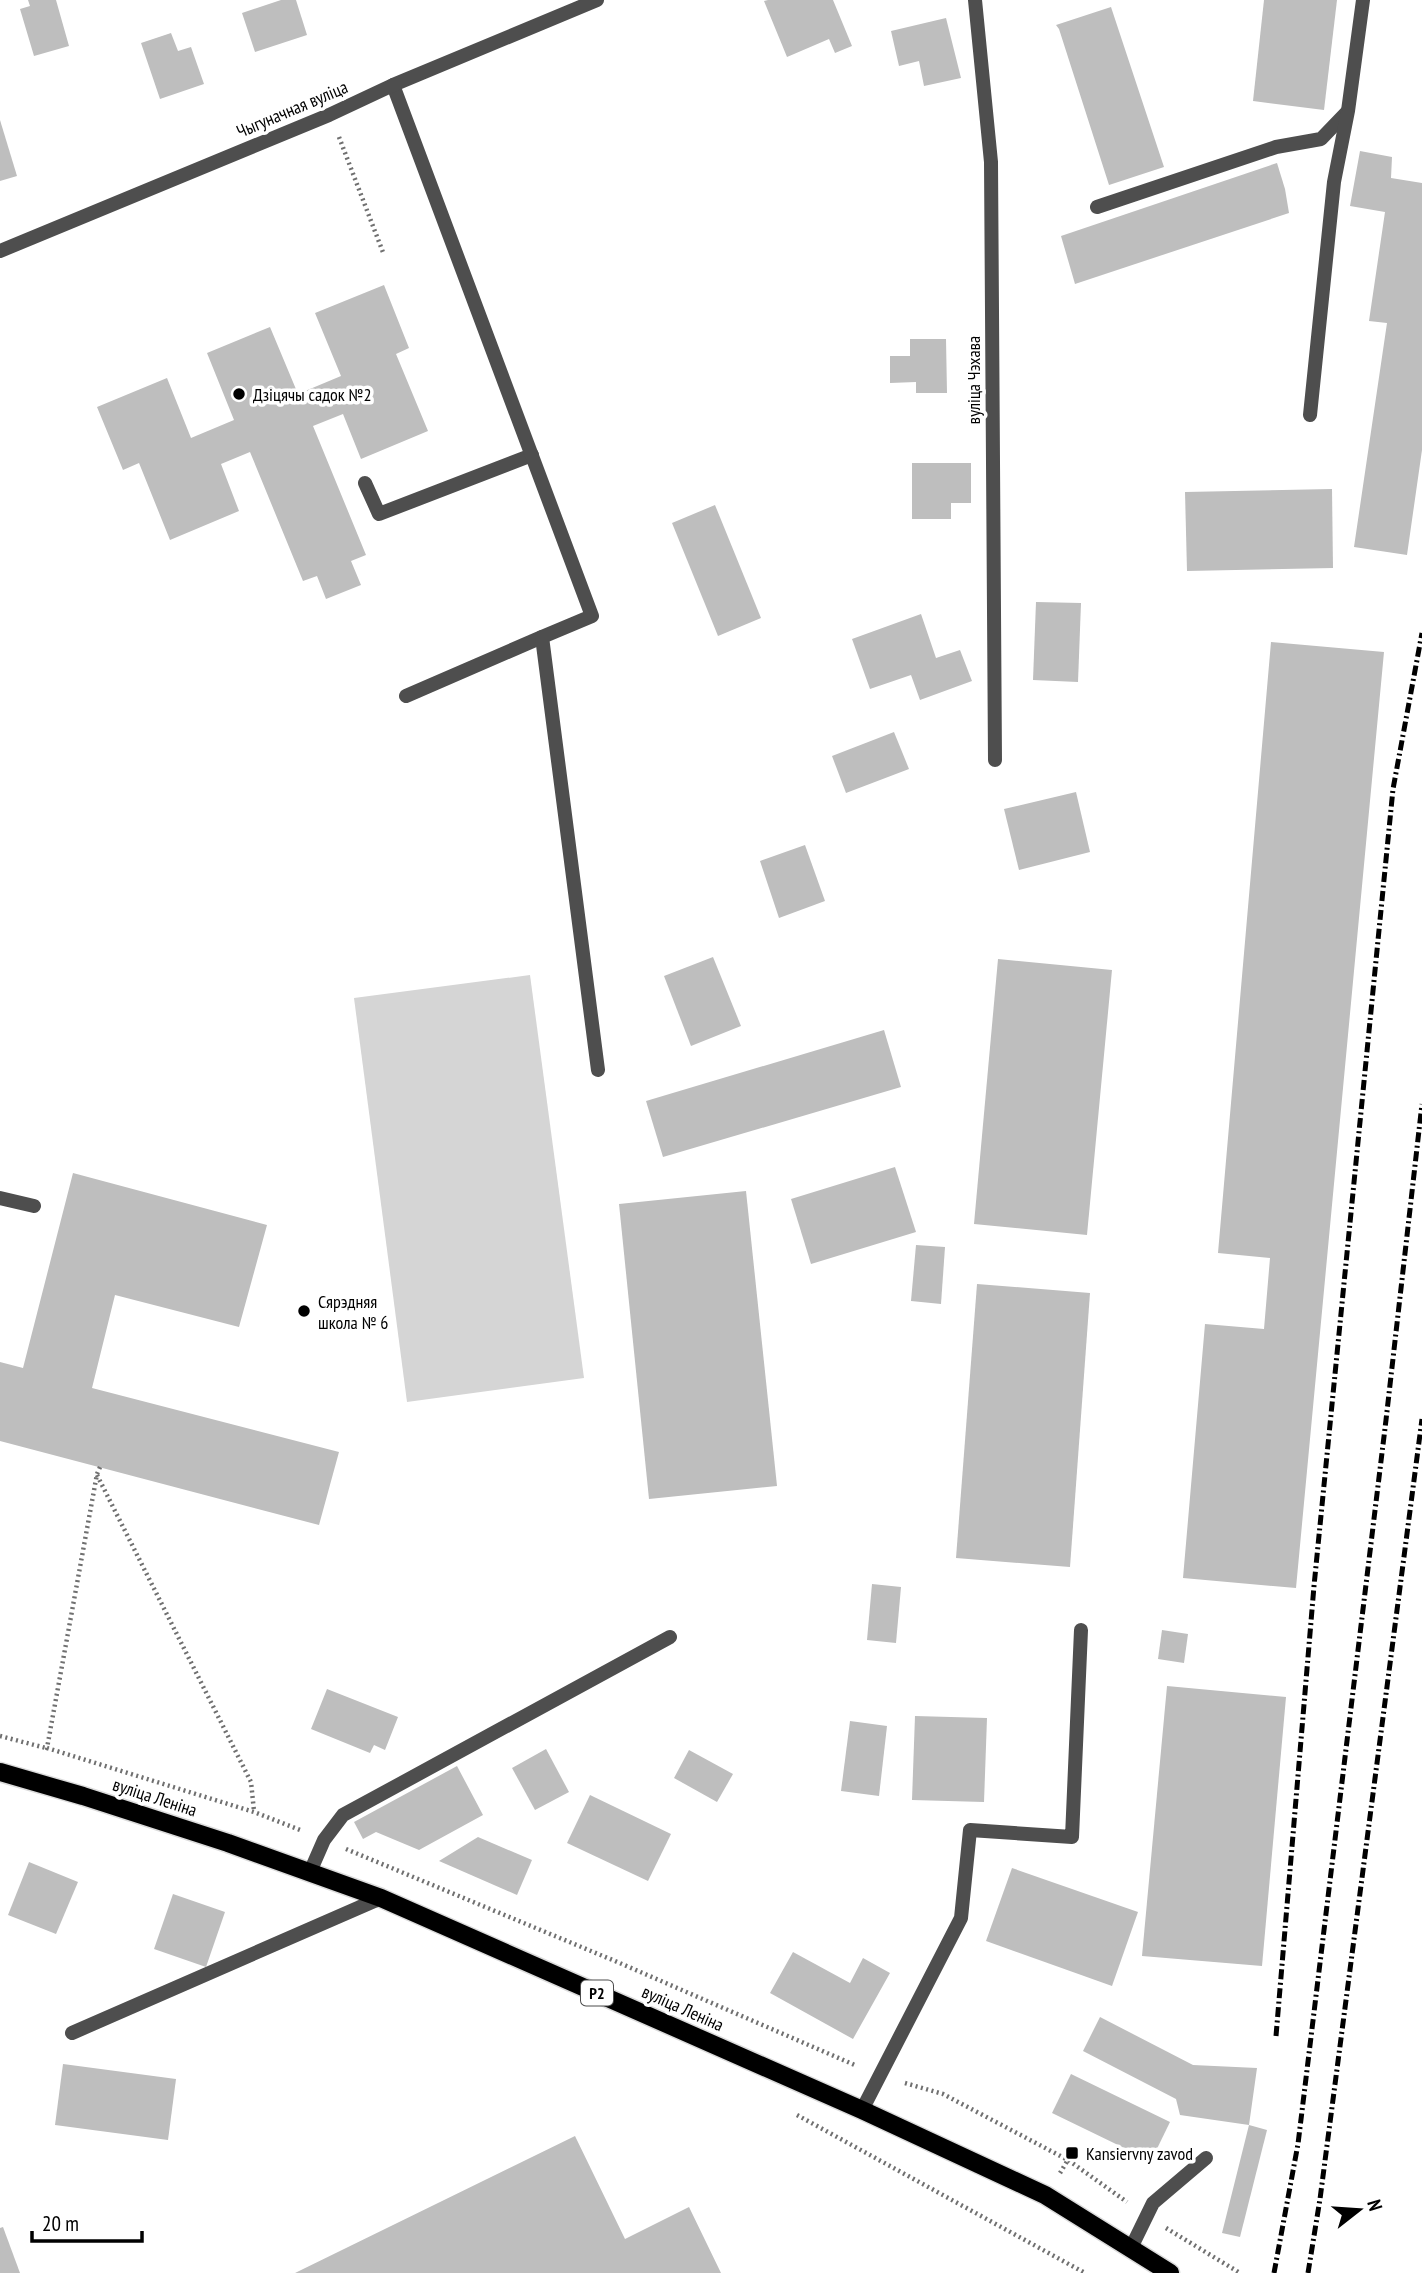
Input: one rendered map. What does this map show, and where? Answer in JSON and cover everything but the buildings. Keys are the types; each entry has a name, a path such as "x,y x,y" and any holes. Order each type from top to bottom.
{"main road":[{"name":"вуліца Леніна","path":"0,1772 83,1796 381,1898 862,2110 1045,2195 1170,2273"}],"street":[{"name":"Чыгуначная вуліца","path":"0,251 597,0"},
{"name":"вуліца Чэхава","path":"975,0 991,162 995,760"},
{"path":"1310,415 1334,182 1348,111 1363,0"},
{"path":"393,85 592,617 406,696"},
{"path":"1097,206 1276,147 1321,139 1348,111"},
{"path":"365,482 379,514 532,455"},
{"path":"542,637 598,1070"},
{"path":"0,1198 34,1206"},
{"path":"862,2110 961,1918 970,1830 1072,1837 1081,1630"},
{"path":"310,1872 324,1840 343,1815 670,1637"},
{"path":"72,2033 381,1898"},
{"path":"1131,2248 1153,2203 1206,2158"}],"path":[{"path":"336,130 384,255"},
{"path":"97,1474 251,1782 254,1812"},
{"path":"0,1736 47,1748"},
{"path":"880,2076 943,2094 1068,2160 1146,2216 1240,2273"},
{"path":"796,2113 1085,2273"}],"shaded area":[{"path":"530,975 584,1378 407,1402 354,998"}],"railway":[{"path":"1276,2036 1314,1586 1393,789 1422,633"},
{"path":"1274,2273 1298,2144 1422,1104"},
{"path":"1308,2273 1320,2199 1422,1419"}],"place":[{"name":"Дзіцячы садок №2","path":"239,394"},
{"name":"Сярэдняя школа № 6","path":"304,1311"},
{"name":"Kansiervny zavod","path":"1072,2153"}]}
